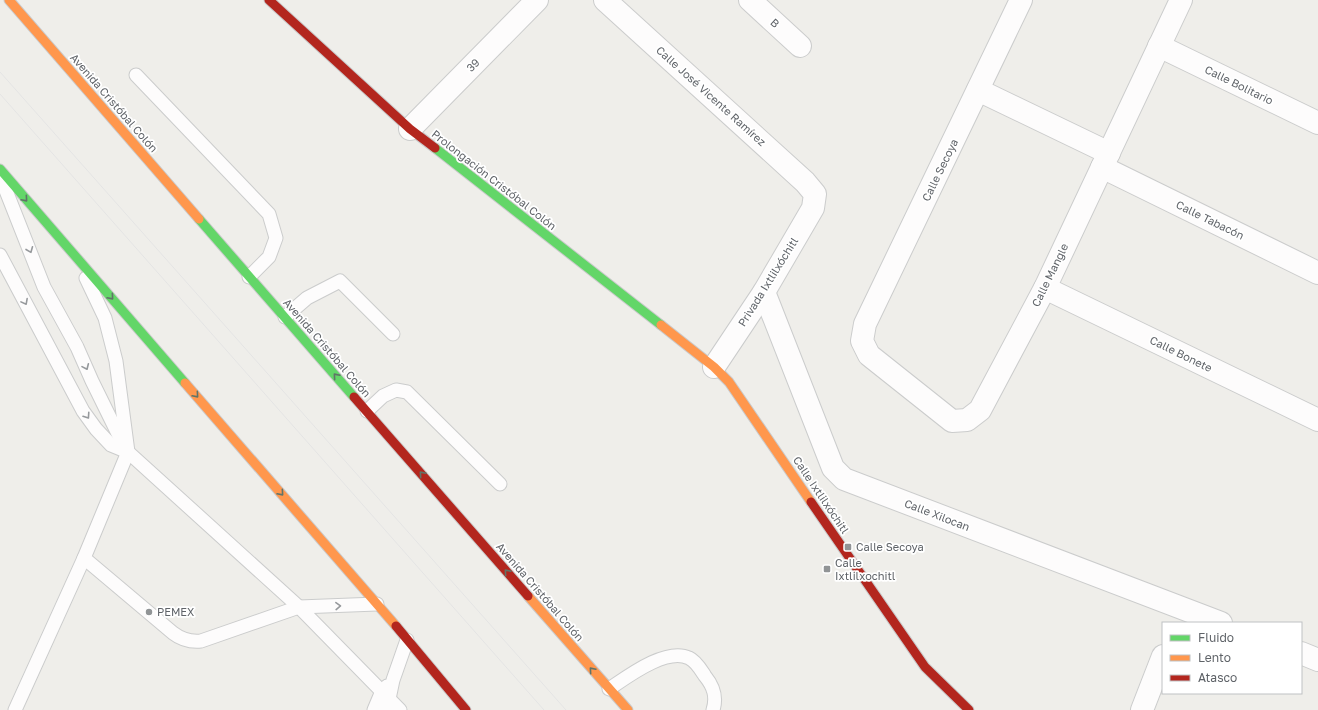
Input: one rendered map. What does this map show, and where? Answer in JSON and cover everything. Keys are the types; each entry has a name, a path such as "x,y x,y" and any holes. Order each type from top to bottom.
{"main road":[{"name":"Avenida Cristóbal Colón","path":"9,0 628,710"},
{"name":"Prolongación Cristóbal Colón","path":"268,0 410,129 714,367"},
{"path":"0,169 377,604 464,709"},
{"name":"Calle Ixtlilxóchitl","path":"714,367 729,382 925,667 969,710"}],"street":[{"name":"39","path":"410,129 537,0"},
{"name":"Calle José Vicente Ramírez","path":"605,0 805,182 815,194"},
{"name":"B","path":"750,0 800,46"},
{"name":"Calle Secoya","path":"862,341 865,324 1021,0"},
{"name":"Calle Mangle","path":"862,341 869,355 952,421 967,420 980,410 1045,288 1181,0"},
{"name":"Calle Bolitario","path":"1159,46 1318,123"},
{"name":"Calle Tabacón","path":"978,90 1105,160 1318,273"},
{"name":"Privada Ixtlilxóchitl","path":"714,367 764,292 813,208 815,194"},
{"name":"Calle Bonete","path":"1045,288 1318,420"},
{"name":"Calle Xilocan","path":"764,292 833,468 844,479 1178,616 1215,622"},
{"path":"1302,653 1318,660"},
{"path":"1142,710 1162,659"}],"lane":[{"path":"136,75 269,214 276,238 269,257 249,277"},
{"path":"0,175 44,287 77,347 92,381 128,452"},
{"path":"0,255 84,411 96,429 111,445 128,452 299,607 385,700 400,710"},
{"path":"15,710 84,558 128,452 116,361 105,318 74,255"},
{"path":"285,317 307,298 340,281 393,334"},
{"path":"367,411 383,396 396,390 407,392 500,484"},
{"path":"84,558 174,633 186,640 201,641 299,607 377,604"},
{"path":"374,710 385,700 407,640"},
{"path":"609,689 633,673 663,658 682,656 693,660 712,685 716,702 713,710"}],"tram line":[{"path":"0,72 566,710"},
{"path":"0,94 544,710"}],"traffic: fast":[{"path":"435,148 661,325"},
{"path":"0,169 185,383"},
{"path":"199,219 354,397"}],"traffic: slow":[{"path":"9,0 199,219"},
{"path":"661,325 714,367 729,382 811,502"},
{"path":"185,383 396,626"},
{"path":"528,596 628,710"}],"traffic: jam":[{"path":"269,0 410,129 435,148"},
{"path":"354,397 528,596"},
{"path":"811,502 925,667 969,710"},
{"path":"396,626 466,710"}],"place":[{"name":"Calle Secoya","path":"848,547"},
{"name":"Calle Ixtlilxochitl","path":"827,569"},
{"name":"PEMEX","path":"149,612"}]}
